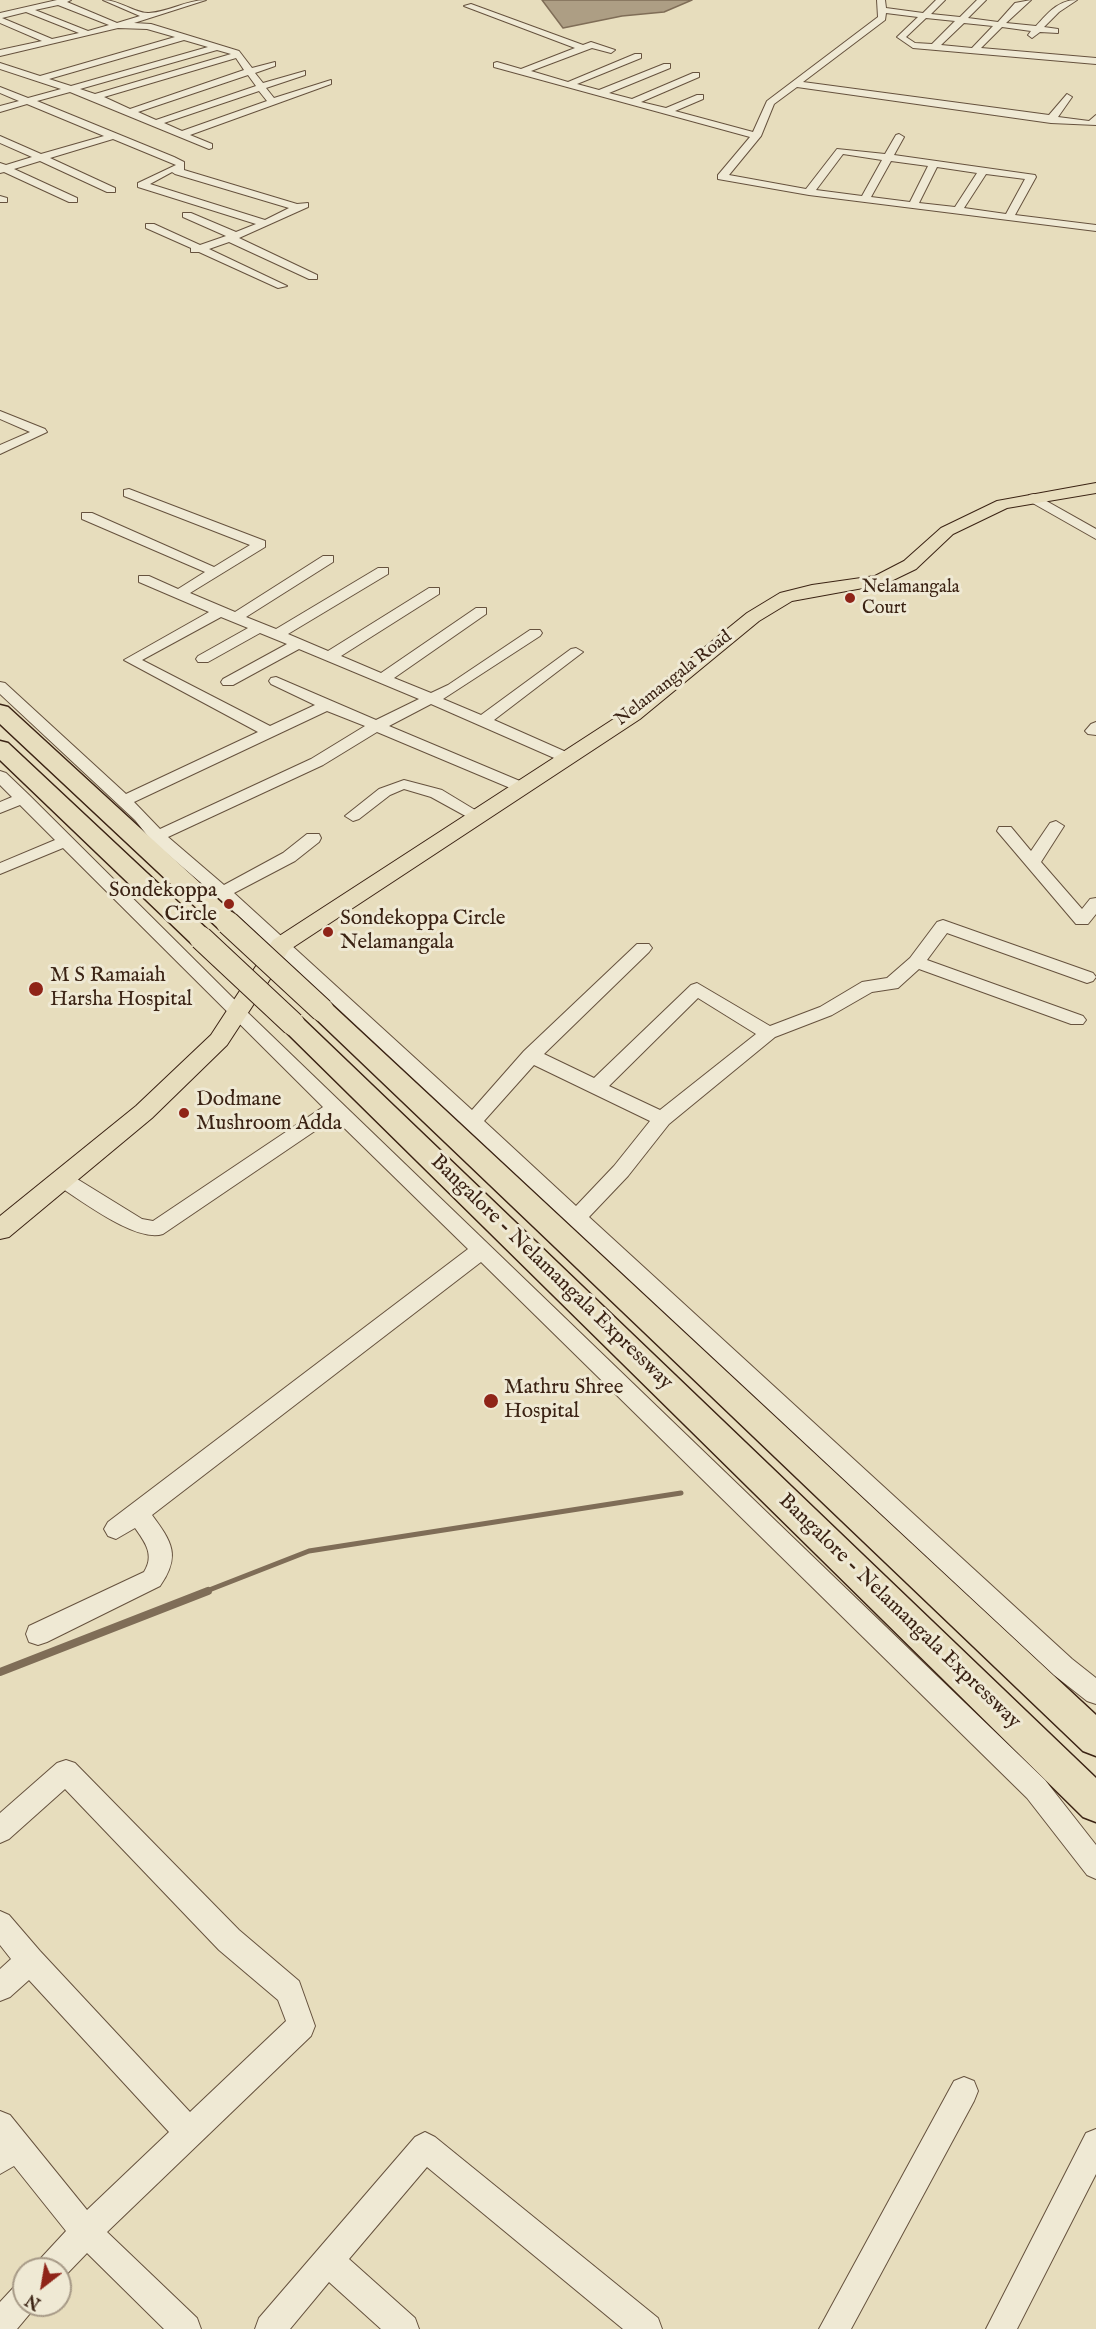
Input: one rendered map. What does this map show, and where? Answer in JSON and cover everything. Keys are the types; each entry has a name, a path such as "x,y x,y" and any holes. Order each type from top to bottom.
{"highway":[{"name":"Bangalore - Nelamangala Expressway","path":"0,712 322,1010 1096,1738"},
{"name":"Bangalore - Nelamangala Expressway","path":"0,748 293,1024 1090,1802"},
{"path":"1030,1677 1096,1721"}],"main road":[{"name":"Nelamangala Road","path":"281,945 633,715 753,617 786,597 879,580 910,565 947,531 1003,504 1096,488"},
{"path":"0,1230 144,1112 219,1040 239,1014 281,945"}],"street":[{"path":"107,0 147,16"},
{"path":"158,0 179,8"},
{"path":"0,53 88,34 202,0"},
{"path":"880,0 882,18 770,103 756,136 722,177 809,192 1096,228"},
{"path":"941,0 901,37 908,44 1096,61"},
{"path":"934,47 981,0"},
{"path":"975,50 1027,0"},
{"path":"1015,53 1056,10 1072,0"},
{"path":"0,18 63,1 116,25 148,26 218,47 238,55 272,102"},
{"path":"468,6 583,48"},
{"path":"28,10 88,34"},
{"path":"881,10 1055,31"},
{"path":"0,18 51,42"},
{"path":"39,79 185,37"},
{"path":"520,72 583,48 596,45 611,50 592,57"},
{"path":"0,110 218,47"},
{"path":"95,97 238,55"},
{"path":"567,85 638,56"},
{"path":"130,112 272,64"},
{"path":"536,76 572,64"},
{"path":"497,65 756,136"},
{"path":"0,66 95,97 209,146"},
{"path":"600,93 667,66"},
{"path":"156,123 302,73"},
{"path":"630,103 696,75"},
{"path":"183,134 328,82"},
{"path":"795,84 1092,125"},
{"path":"0,90 181,164 178,172"},
{"path":"665,112 700,97"},
{"path":"1051,120 1067,97"},
{"path":"2,168 113,136"},
{"path":"865,199 899,137"},
{"path":"0,139 111,190"},
{"path":"809,192 840,151 1031,177 1009,217"},
{"path":"913,205 934,164"},
{"path":"2,168 73,200"},
{"path":"266,224 142,185 171,169 298,208"},
{"path":"958,210 983,171"},
{"path":"187,253 266,224 310,202"},
{"path":"187,215 313,277"},
{"path":"150,226 282,286"},
{"path":"0,415 40,432 0,450"},
{"path":"129,492 260,544 179,594"},
{"path":"1034,498 1096,536"},
{"path":"87,516 215,572"},
{"path":"268,732 131,660 227,615 328,559"},
{"path":"277,635 383,572"},
{"path":"144,579 381,680 484,720 567,758"},
{"path":"328,657 434,591"},
{"path":"381,680 481,611"},
{"path":"203,659 259,628"},
{"path":"157,836 317,762 376,726 453,688 535,633"},
{"path":"228,682 298,644"},
{"path":"484,720 576,652"},
{"path":"276,681 521,787"},
{"path":"0,686 122,802 141,817 157,836 223,892 1063,1667 1096,1693"},
{"path":"122,802 327,705"},
{"path":"0,776 239,1014 1036,1789 1096,1866"},
{"path":"353,816 394,786 406,784 418,786 477,816"},
{"path":"0,808 23,798"},
{"path":"1032,863 1056,826"},
{"path":"1005,831 1082,920 1096,903"},
{"path":"223,892 289,857 313,838"},
{"path":"0,868 66,841"},
{"path":"576,1218 621,1171 662,1119 769,1033 826,1011 868,986 892,984 916,962 943,926 1087,977"},
{"path":"472,1122 531,1056 643,948"},
{"path":"916,962 1077,1020"},
{"path":"597,1086 697,989 769,1033"},
{"path":"531,1056 662,1119"},
{"path":"62,1179 137,1225 156,1229 336,1107"},
{"path":"116,1529 482,1250"},
{"path":"38,1634 152,1579 163,1567 163,1552 138,1513"},
{"path":"0,1830 66,1772 229,1940 289,1991 301,2026 86,2232 63,2257"},
{"path":"0,1924 30,1961 190,2133"},
{"path":"0,1987 30,1961"},
{"path":"834,2329 964,2091"},
{"path":"5,2143 86,2232 186,2329"},
{"path":"1001,2329 1096,2143"},
{"path":"270,2329 425,2146 647,2329"},
{"path":"328,2260 404,2329"},
{"path":"0,2325 12,2312"}],"shaded area":[{"path":"542,0 692,0 664,12 622,16 563,28"}],"waterway":[{"path":"204,1592 309,1551 681,1493"},
{"path":"0,1672 208,1591"}],"place":[{"name":"Nelamangala Court","path":"850,598"},
{"name":"Sondekoppa Circle","path":"229,904"},
{"name":"Sondekoppa Circle Nelamangala","path":"328,932"},
{"name":"M S Ramaiah Harsha Hospital","path":"36,989"},
{"name":"Dodmane Mushroom Adda","path":"184,1113"},
{"name":"Mathru Shree Hospital","path":"491,1401"}]}
